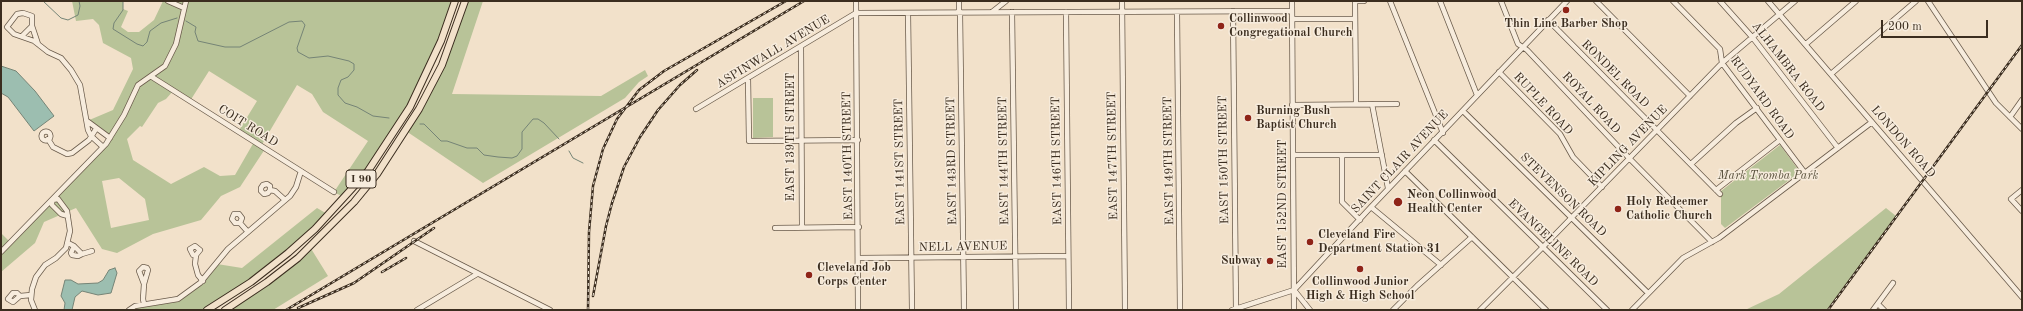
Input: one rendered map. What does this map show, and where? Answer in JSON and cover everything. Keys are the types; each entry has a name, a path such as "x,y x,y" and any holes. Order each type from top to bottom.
{"highway":[{"name":"I 90","path":"207,310 251,282 288,253 315,229 368,171 397,129 413,100 442,41 455,1"},
{"name":"I 90","path":"225,310 298,258 326,232 354,202 377,174 420,109 445,58 465,1"},
{"path":"231,310 237,302"}],"street":[{"path":"168,1 184,8"},
{"path":"1,252 103,147 124,115 138,85 152,77 165,66 171,56 186,1"},
{"name":"EAST 140TH STREET","path":"856,1 859,228 858,310"},
{"name":"EAST 143RD STREET","path":"959,1 964,310"},
{"path":"992,12 1006,1"},
{"name":"EAST 147TH STREET","path":"1122,1 1125,310"},
{"name":"EAST 152ND STREET","path":"1292,1 1294,310"},
{"path":"1356,104 1355,1 1364,1"},
{"path":"1390,1 1443,133"},
{"path":"1440,1 1477,95"},
{"path":"1501,1 1518,44 1521,47"},
{"name":"SAINT CLAIR AVENUE","path":"1234,309 1294,290 1388,188 1434,140 1443,133 1521,47 1567,1"},
{"path":"1596,1 1690,96"},
{"name":"RUDYARD ROAD","path":"1673,1 1720,49 1722,63 1805,172"},
{"name":"ALHAMBRA ROAD","path":"1720,1 1753,38 1838,148"},
{"name":"LONDON ROAD","path":"1768,1 2022,297"},
{"name":"KIPLING AVENUE","path":"1480,310 1572,218 1722,63 1795,1"},
{"path":"1806,44 1856,1"},
{"path":"1831,74 1916,1"},
{"path":"1928,1 1996,103 2022,129"},
{"name":"EAST 150TH STREET","path":"1233,11 1234,309"},
{"path":"856,13 1292,11"},
{"name":"EAST 144TH STREET","path":"1012,12 1016,310"},
{"name":"EAST 146TH STREET","path":"1066,12 1069,310"},
{"name":"EAST 149TH STREET","path":"1177,12 1180,310"},
{"name":"ASPINWALL AVENUE","path":"696,109 856,13"},
{"name":"EAST 141ST STREET","path":"908,13 912,310"},
{"path":"38,44 32,26 33,18 30,14 17,14 7,27 14,34 22,36 38,44 48,52 61,58 72,70 80,85 88,130 91,136 103,147"},
{"path":"1292,19 1355,19"},
{"name":"RONDEL ROAD","path":"1548,20 1718,192 1780,140"},
{"path":"22,36 32,26"},
{"name":"EAST 139TH STREET","path":"801,47 802,228"},
{"name":"ROYAL ROAD","path":"1521,47 1527,50 1629,158 1712,242"},
{"name":"RUPLE ROAD","path":"1499,72 1560,134 1573,157 1602,187"},
{"name":"COIT ROAD","path":"152,77 334,192"},
{"path":"748,78 749,141 858,140"},
{"path":"2010,117 2022,100"},
{"path":"1372,104 1388,188"},
{"path":"1292,105 1396,104"},
{"path":"1690,164 1731,128 1757,108"},
{"name":"STEVENSON ROAD","path":"1463,111 1648,293"},
{"path":"87,121 110,138"},
{"path":"1632,310 1683,258 1712,242 1872,122"},
{"path":"48,139 53,147 67,154 72,153 91,136 96,129"},
{"name":"EVANGELINE ROAD","path":"1434,140 1607,310"},
{"path":"1293,155 1382,155"},
{"path":"1342,155 1342,202 1360,220"},
{"path":"129,310 135,306 178,299 203,281 228,248 293,192 301,171"},
{"path":"1405,171 1546,310"},
{"path":"270,190 275,191 285,200"},
{"path":"2022,190 2011,199 2022,211"},
{"path":"34,310 31,300 32,289 41,270 62,253 68,243 70,231 67,211 58,199 52,200"},
{"path":"52,200 52,205 64,216 68,216"},
{"path":"1371,207 1441,265"},
{"path":"240,223 248,232"},
{"path":"775,228 859,228"},
{"path":"1393,310 1417,286 1472,237"},
{"path":"414,241 550,310"},
{"path":"68,243 74,246 82,254"},
{"path":"74,246 71,253 78,256 92,251"},
{"path":"196,255 198,275 203,281"},
{"name":"NELL AVENUE","path":"859,258 1068,256"},
{"path":"417,310 477,274"},
{"path":"1873,310 1893,283"},
{"path":"144,284 144,304"},
{"path":"1294,290 1310,310"},
{"path":"20,296 31,295"},
{"path":"1878,304 1884,310"}],"green space":[{"path":"72,1 123,1 123,9 128,11 121,27 128,32 139,32 154,20 163,1 455,1 450,16 397,129 345,198 334,192 368,141 323,112 312,94 297,85 261,146 265,149 240,187 221,196 201,220 153,234 117,253 102,249 76,208 44,222 35,243 1,272 1,233 10,242 110,138 87,121 113,110 133,69 131,58 103,43 99,25 93,19 76,21","holes":["209,71 257,101 238,132 254,142 235,175 220,176 204,167 171,184 133,160 127,139 140,126 142,127 158,103 166,99 173,91 190,101","119,178 145,199 149,220 111,228 102,181"]},
{"path":"465,1 483,1 452,94 601,96 645,70 648,76 639,82 625,98 483,183 406,131 442,65"},
{"path":"753,98 773,98 773,137 753,138"},
{"name":"Mark Tromba Park","path":"1780,145 1800,172 1725,228 1721,224 1721,191"},
{"path":"317,208 329,215 288,253 207,310 129,310 135,306 178,299 200,283 217,264 242,268"},
{"path":"1886,208 1896,216 1828,310 1745,310 1779,294"},
{"path":"310,247 328,276 273,310 231,310 237,302"}],"shaded area":[{"path":"1,66 16,71 35,91 54,116 34,131 8,97 1,93"},
{"path":"115,268 117,273 111,293 98,295 82,291 75,297 72,310 64,310 65,303 61,296 65,280 71,280 78,284 98,283 103,280 109,270"}],"waterway":[{"path":"43,1 61,18 68,20 78,15 80,6 79,1"},
{"path":"123,1 123,10 114,23 113,29 137,44 143,46 147,42 150,31 161,23 177,18"},
{"path":"186,21 196,27 195,32 198,41 225,47 240,47 289,22 302,21 305,25 297,48 298,52 309,58 328,56 349,61 354,64 354,70 348,77 341,80 338,88 338,95 345,103 357,107 373,116 389,118"},
{"path":"420,124 424,124 441,141 447,141 467,148 477,148 484,155 498,157 512,158 517,156 522,149 522,132 533,119 538,119 544,123 559,139"},
{"path":"569,151 573,158 583,163"}],"railway":[{"path":"588,310 589,232 593,186 603,149 617,119 639,90 664,71 786,1"},
{"path":"286,310 804,1"},
{"path":"1828,310 2022,45"},
{"path":"593,296 606,226 624,167 640,137 658,110 680,85 697,70"},
{"path":"298,308 354,283 434,228"},
{"path":"382,272 406,258"}],"place":[{"name":"Thin Line Barber Shop","path":"1566,10"},
{"name":"Collinwood Congregational Church","path":"1221,26"},
{"name":"Burning Bush Baptist Church","path":"1248,118"},
{"name":"Neon Collinwood Health Center","path":"1398,202"},
{"name":"Holy Redeemer Catholic Church","path":"1618,209"},
{"name":"Cleveland Fire Department Station 31","path":"1310,242"},
{"name":"Subway","path":"1270,261"},
{"name":"Collinwood Junior High & High School","path":"1360,269"},
{"name":"Cleveland Job Corps Center","path":"809,275"}]}
